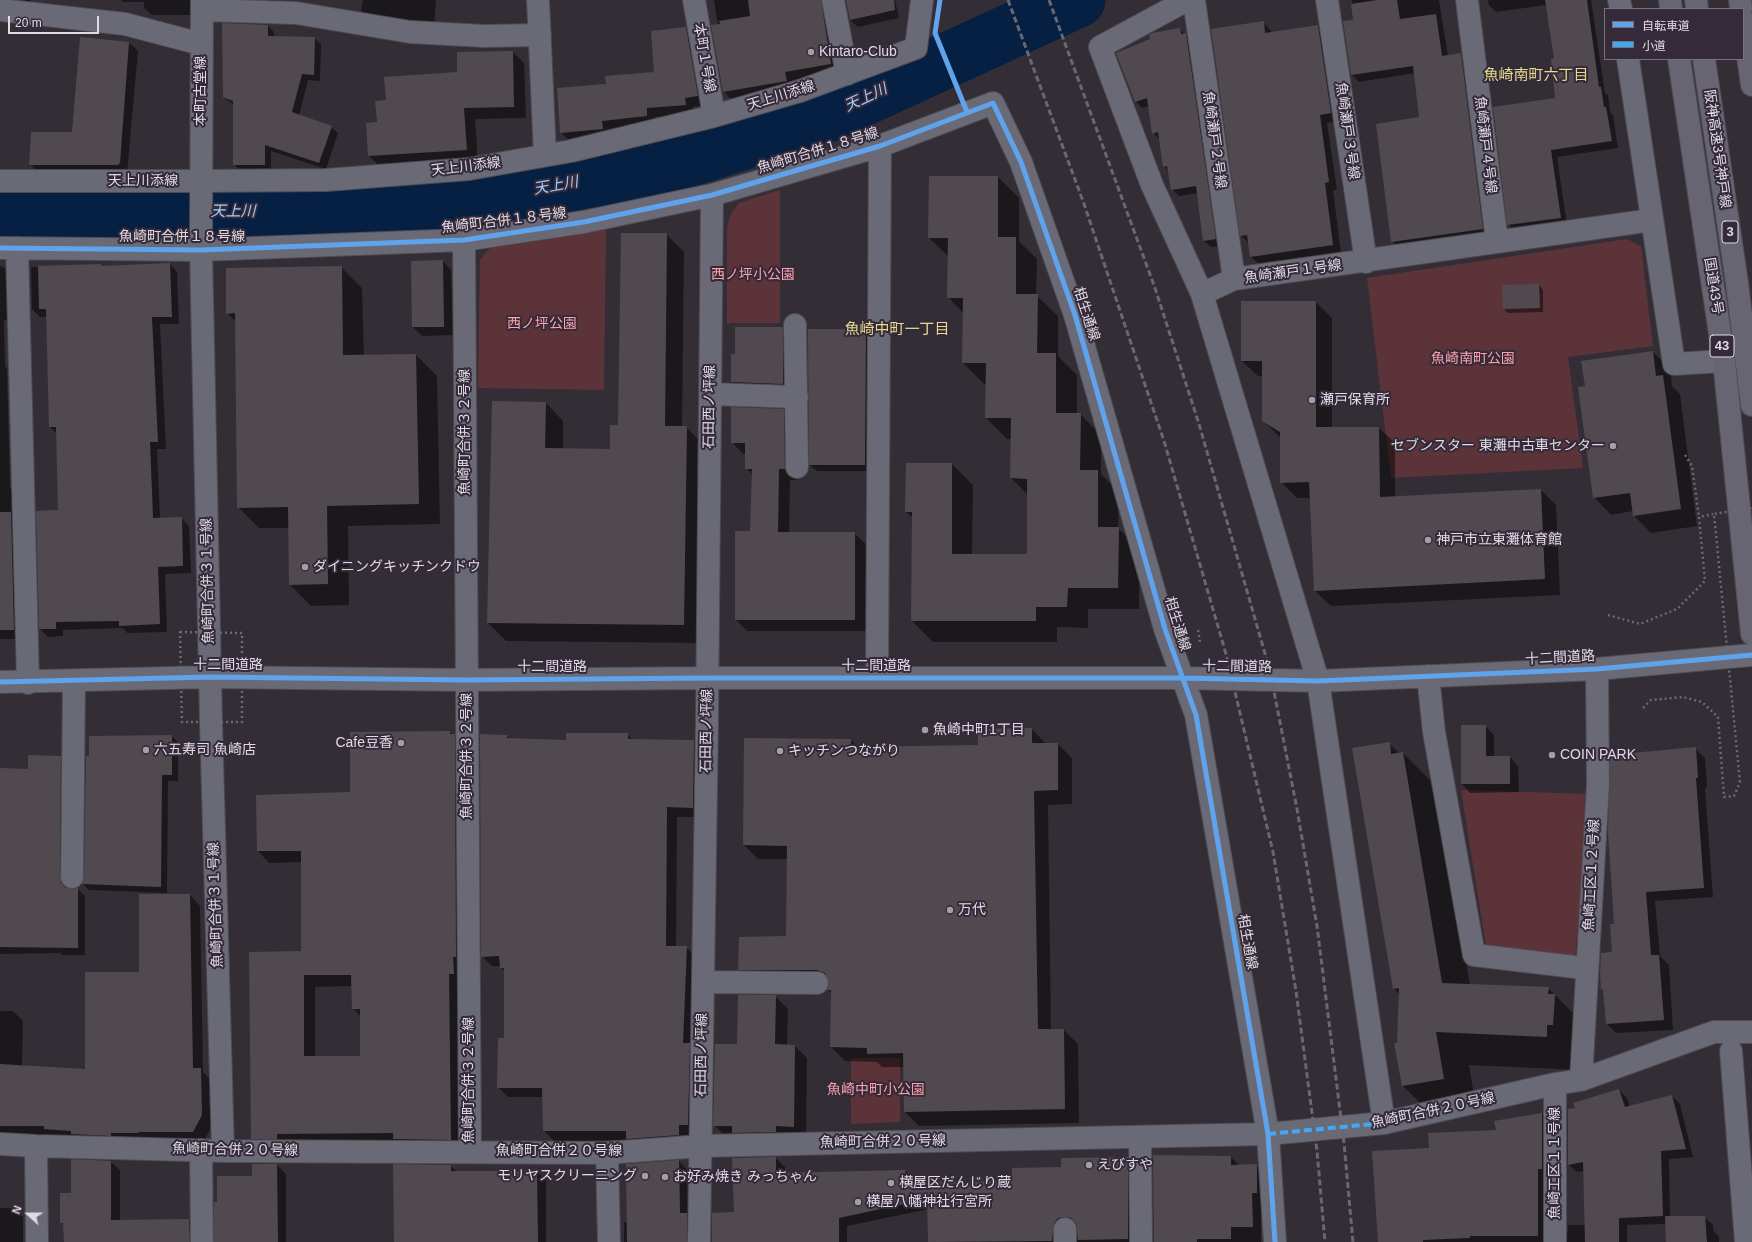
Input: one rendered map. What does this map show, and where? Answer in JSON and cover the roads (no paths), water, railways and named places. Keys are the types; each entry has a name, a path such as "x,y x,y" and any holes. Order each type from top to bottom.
{"highway":[{"path":"1744,28 1752,85"},
{"name":"国道43号","path":"1679,60 1724,361 1752,634"},
{"name":"阪神高速3号神戸線","path":"1704,60 1737,283 1752,405"}],"street":[{"path":"538,0 545,155"},
{"name":"本町１号線","path":"694,0 714,116"},
{"path":"833,0 847,74"},
{"name":"天上川添線","path":"0,181 200,186 326,180 470,169 571,151 714,116 800,91 916,48 922,0"},
{"path":"1188,0 1100,47 1152,185 1202,294 1318,681 1384,1123"},
{"name":"魚崎瀬戸２号線","path":"1194,0 1234,280"},
{"name":"魚崎瀬戸３号線","path":"1327,0 1366,262"},
{"name":"魚崎瀬戸４号線","path":"1467,0 1497,242"},
{"path":"202,5 296,13 410,32 484,36 540,35"},
{"name":"本町古堂線","path":"201,245 200,186 202,5"},
{"path":"0,10 125,24 201,44"},
{"path":"1628,60 1674,364 1724,361"},
{"name":"魚崎町合併１８号線","path":"8,248 464,240 584,222 712,195 880,146 994,103"},
{"name":"相生通線","path":"994,103 1020,162 1075,315 1163,622 1196,715 1268,1134 1275,1242"},
{"path":"877,678 880,146"},
{"name":"石田西ノ坪線","path":"700,1242 700,1146 708,678 712,195"},
{"name":"魚崎瀬戸１号線","path":"1202,294 1234,280 1652,220"},
{"name":"魚崎町合併３２号線","path":"464,240 470,1152"},
{"name":"魚崎町合併３１号線","path":"201,245 210,677 223,1151"},
{"path":"8,248 28,682"},
{"path":"795,325 797,467"},
{"path":"710,394 796,397"},
{"name":"十二間道路","path":"0,682 210,677 466,680 708,678 1182,678 1318,681 1597,669 1752,655"},
{"name":"魚崎工区１２号線","path":"1581,1080 1598,784 1597,669"},
{"path":"1428,676 1434,732 1474,955 1575,967 1587,967"},
{"path":"72,877 74,681"},
{"path":"703,982 817,983"},
{"name":"魚崎町合併２０号線","path":"0,1144 223,1151 607,1152 700,1146 1268,1134 1384,1123 1555,1084 1581,1080 1714,1032 1752,1032"},
{"path":"1731,1051 1746,1242"},
{"name":"魚崎工区１１号線","path":"1555,1084 1555,1242"},
{"path":"1140,1137 1141,1242"},
{"path":"36,1146 37,1242"},
{"path":"201,1150 202,1242"},
{"path":"607,1152 609,1242"}],"waterway":[{"name":"天上川","path":"0,210 327,213 492,197 663,168 830,114 1078,0"}],"railway":[{"path":"1008,0 1083,201 1164,441 1226,654 1273,852 1296,991 1317,1151 1325,1242"},
{"path":"1049,0 1155,288 1199,424 1270,671 1297,809 1317,926 1344,1143 1353,1242"}],"place":[{"name":"Kintaro-Club","path":"811,52"},
{"name":"瀬戸保育所","path":"1312,400"},
{"name":"セブンスター 東灘中古車センター","path":"1613,446"},
{"name":"神戸市立東灘体育館","path":"1428,540"},
{"name":"ダイニングキッチンクドウ","path":"305,567"},
{"name":"魚崎中町1丁目","path":"925,730"},
{"name":"Cafe豆香","path":"401,743"},
{"name":"六五寿司 魚崎店","path":"146,750"},
{"name":"キッチンつながり","path":"780,751"},
{"name":"COIN PARK","path":"1552,755"},
{"name":"万代","path":"950,910"},
{"name":"えびすや","path":"1089,1165"},
{"name":"モリヤスクリーニング","path":"645,1176"},
{"name":"お好み焼き みっちゃん","path":"665,1177"},
{"name":"横屋区だんじり蔵","path":"891,1183"},
{"name":"横屋八幡神社行宮所","path":"858,1202"}],"district":[{"name":"魚崎南町六丁目","path":"1536,76"},
{"name":"魚崎中町一丁目","path":"897,330"}],"park label":[{"name":"西ノ坪小公園","path":"753,275"},
{"name":"西ノ坪公園","path":"542,324"},
{"name":"魚崎南町公園","path":"1473,359"},
{"name":"魚崎中町小公園","path":"876,1090"}]}
